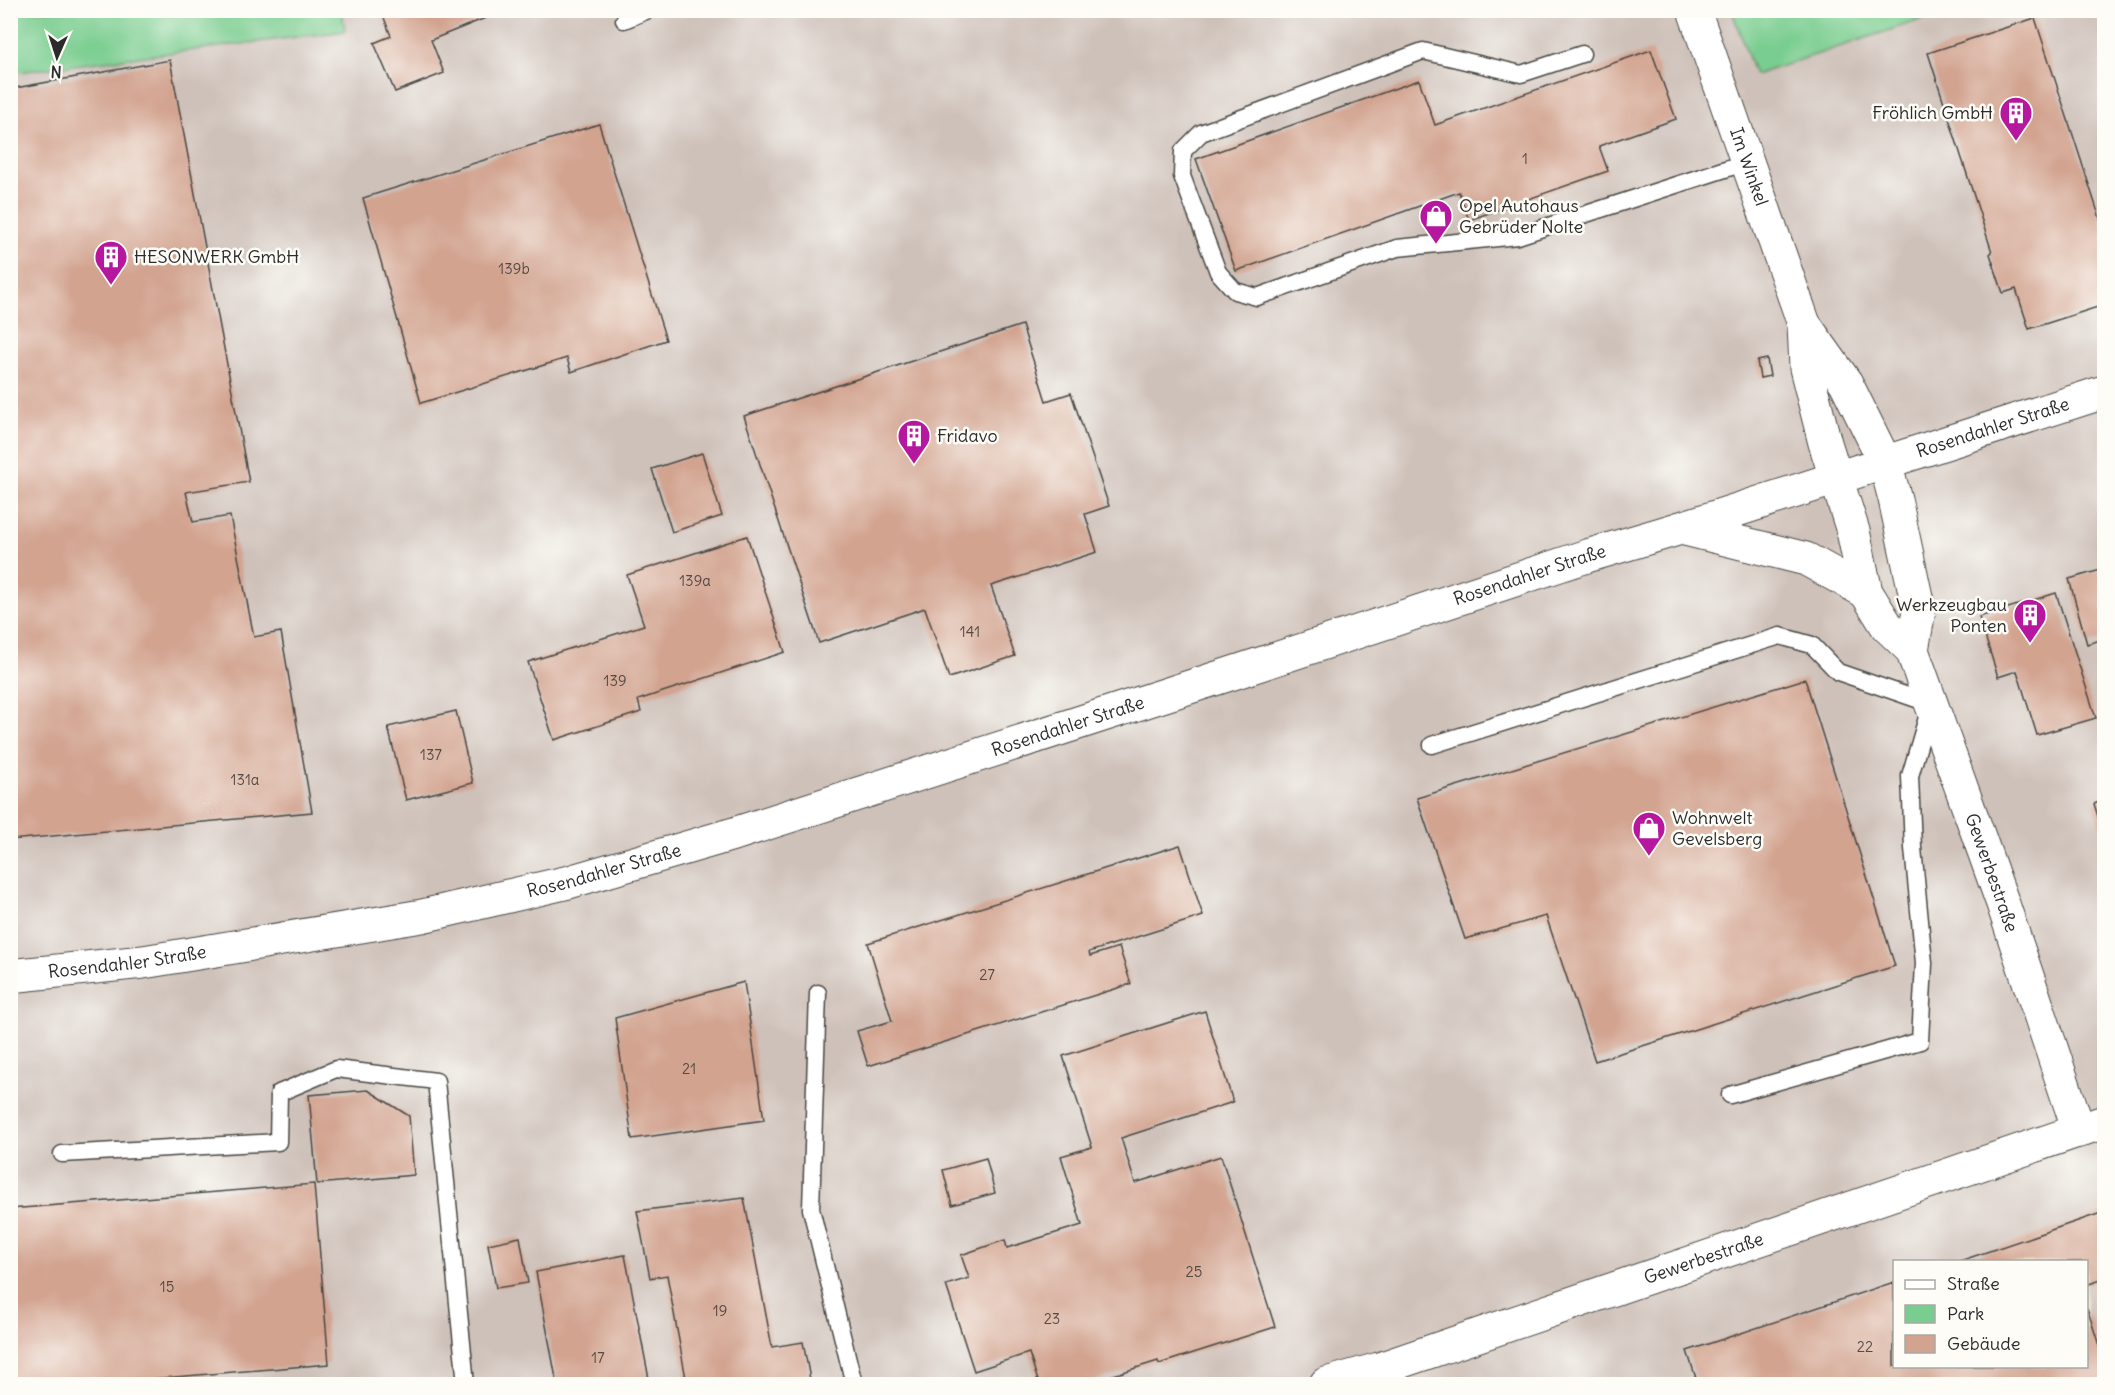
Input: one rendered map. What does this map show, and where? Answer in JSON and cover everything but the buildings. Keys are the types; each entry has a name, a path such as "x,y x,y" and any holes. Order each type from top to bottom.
{"street":[{"name":"Im Winkel","path":"1694,10 1804,324 1846,383 1885,462"},
{"name":"Im Winkel","path":"1804,324 1806,369 1836,478"},
{"name":"Rosendahler Straße","path":"10,976 143,962 411,918 569,882 737,833 1534,573 2104,392"},
{"name":"Gewerbestraße","path":"1885,462 1919,611 1912,650"},
{"name":"Gewerbestraße","path":"1326,1384 1379,1369 2092,1126 2003,904 1912,650 1887,626 1866,592 1853,531 1836,478"},
{"name":"Gewerbestraße","path":"1681,528 1806,559 1866,592"}],"lane":[{"path":"624,20 648,10"},
{"path":"1582,54 1521,74 1423,51 1201,133 1182,151 1182,176 1218,272 1235,291 1257,297 1397,248 1518,236 1747,162"},
{"path":"1432,745 1780,636 1812,645 1838,672 1931,704 1910,776 1913,848 1924,963 1920,1041 1730,1095"},
{"path":"818,993 811,1209 854,1384"},
{"path":"62,1154 278,1142 279,1093 336,1069 436,1081 466,1384"}],"shaded area":[{"path":"342,10 1732,10 1755,75 1947,11 2104,11 2104,1384 11,1384 10,73 345,31"}],"green space":[{"path":"1732,10 1947,11 1755,75"},
{"path":"10,11 342,11 345,31 11,73"}],"place":[{"name":"Fröhlich GmbH","path":"2016,142"},
{"name":"Opel Autohaus Gebrüder Nolte","path":"1436,245"},
{"name":"HESONWERK GmbH","path":"111,286"},
{"name":"Fridavo","path":"914,465"},
{"name":"Werkzeugbau Ponten","path":"2030,644"},
{"name":"Wohnwelt Gevelsberg","path":"1649,857"}]}
